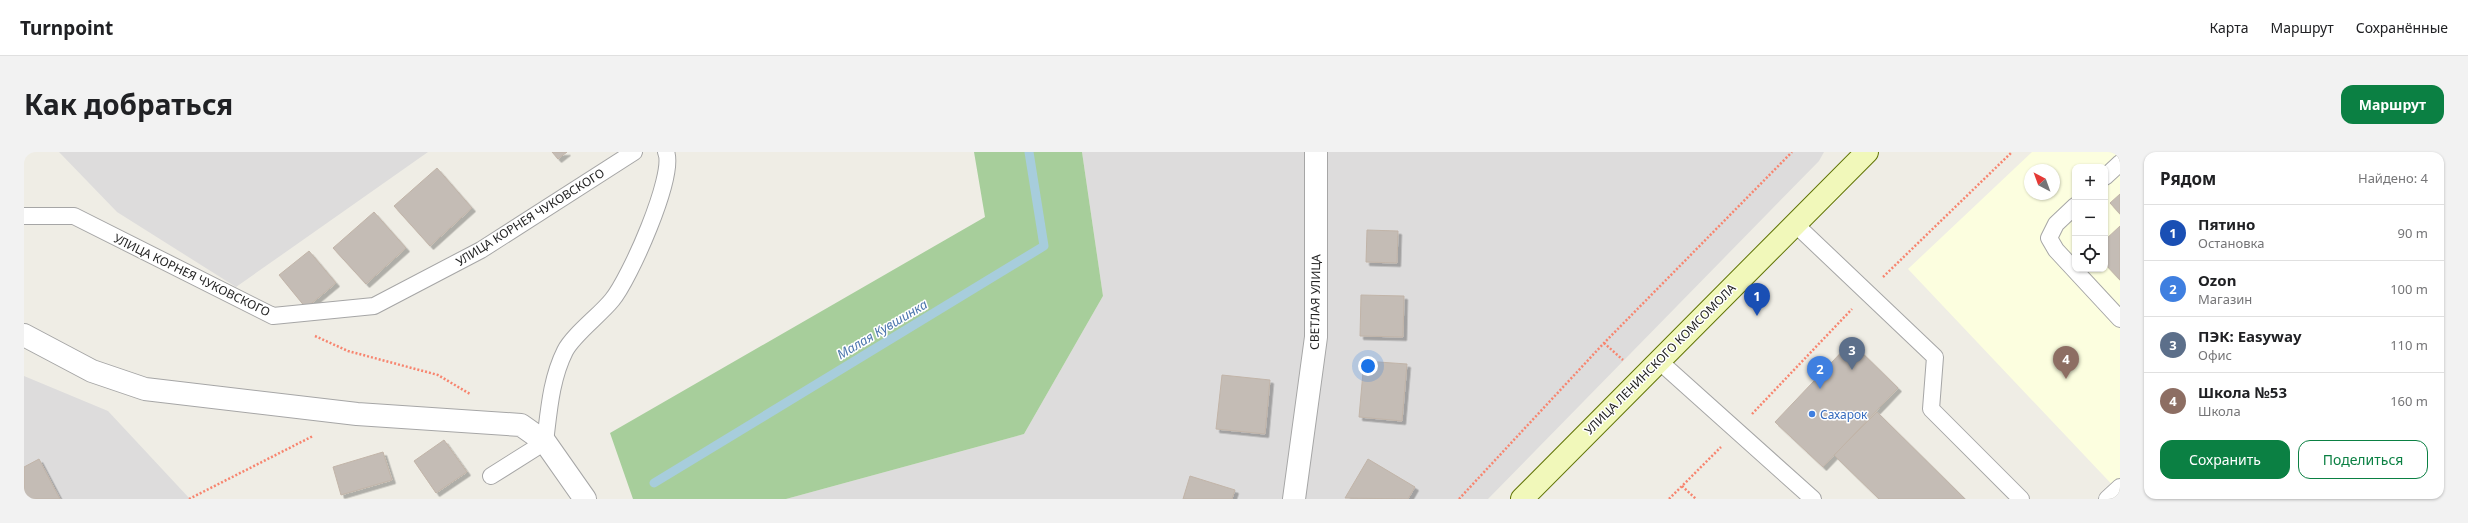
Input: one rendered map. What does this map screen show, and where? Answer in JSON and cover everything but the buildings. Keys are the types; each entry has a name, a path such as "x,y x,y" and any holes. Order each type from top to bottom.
{"main road":[{"name":"УЛИЦА ЛЕНИНСКОГО КОМСОМОЛА","path":"1522,499 1794,223 1867,152"}],"street":[{"name":"СВЕТЛАЯ УЛИЦА","path":"1294,499 1316,337 1316,152"},
{"path":"24,335 92,371 145,389 357,414 521,425 545,442 585,499"}],"lane":[{"name":"УЛИЦА КОРНЕЯ ЧУКОВСКОГО","path":"24,216 74,216 273,316 374,306 481,250 634,152"},
{"path":"492,476 545,442 554,373 566,348 613,299 628,277 664,187 668,158 666,152"},
{"path":"2108,174 2120,163"},
{"path":"2072,209 2056,224 2049,238 2056,250 2120,318"},
{"path":"1794,223 1935,357 1931,409 2021,499"},
{"path":"1659,361 1813,499"},
{"path":"2107,499 2120,487"}],"path":[{"path":"1459,499 1604,342 1792,152"},
{"path":"1669,499 1867,293 2012,152"},
{"path":"314,335 348,351 438,375 476,398"},
{"path":"189,499 315,436"},
{"path":"1682,486 1696,499"}],"shaded area":[{"path":"59,152 428,152 236,287 117,212"},
{"path":"1082,152 1824,152 1819,161 1488,499 786,499 1024,434 1103,296"},
{"path":"2032,152 2120,152 2120,493 1908,269"},
{"path":"24,376 108,411 190,499 24,499"}],"green space":[{"path":"974,152 1082,152 1103,296 1024,434 786,499 633,499 610,433 985,217"}],"waterway":[{"name":"Малая Кувшинка","path":"654,483 1044,246 1029,152"}],"place":[{"name":"Пятино","path":"1757,316"},
{"name":"ПЭК: Easyway","path":"1852,370"},
{"name":"Школа №53","path":"2066,379"},
{"name":"Ozon","path":"1820,389"},
{"name":"Сахарок","path":"1812,414"}]}
